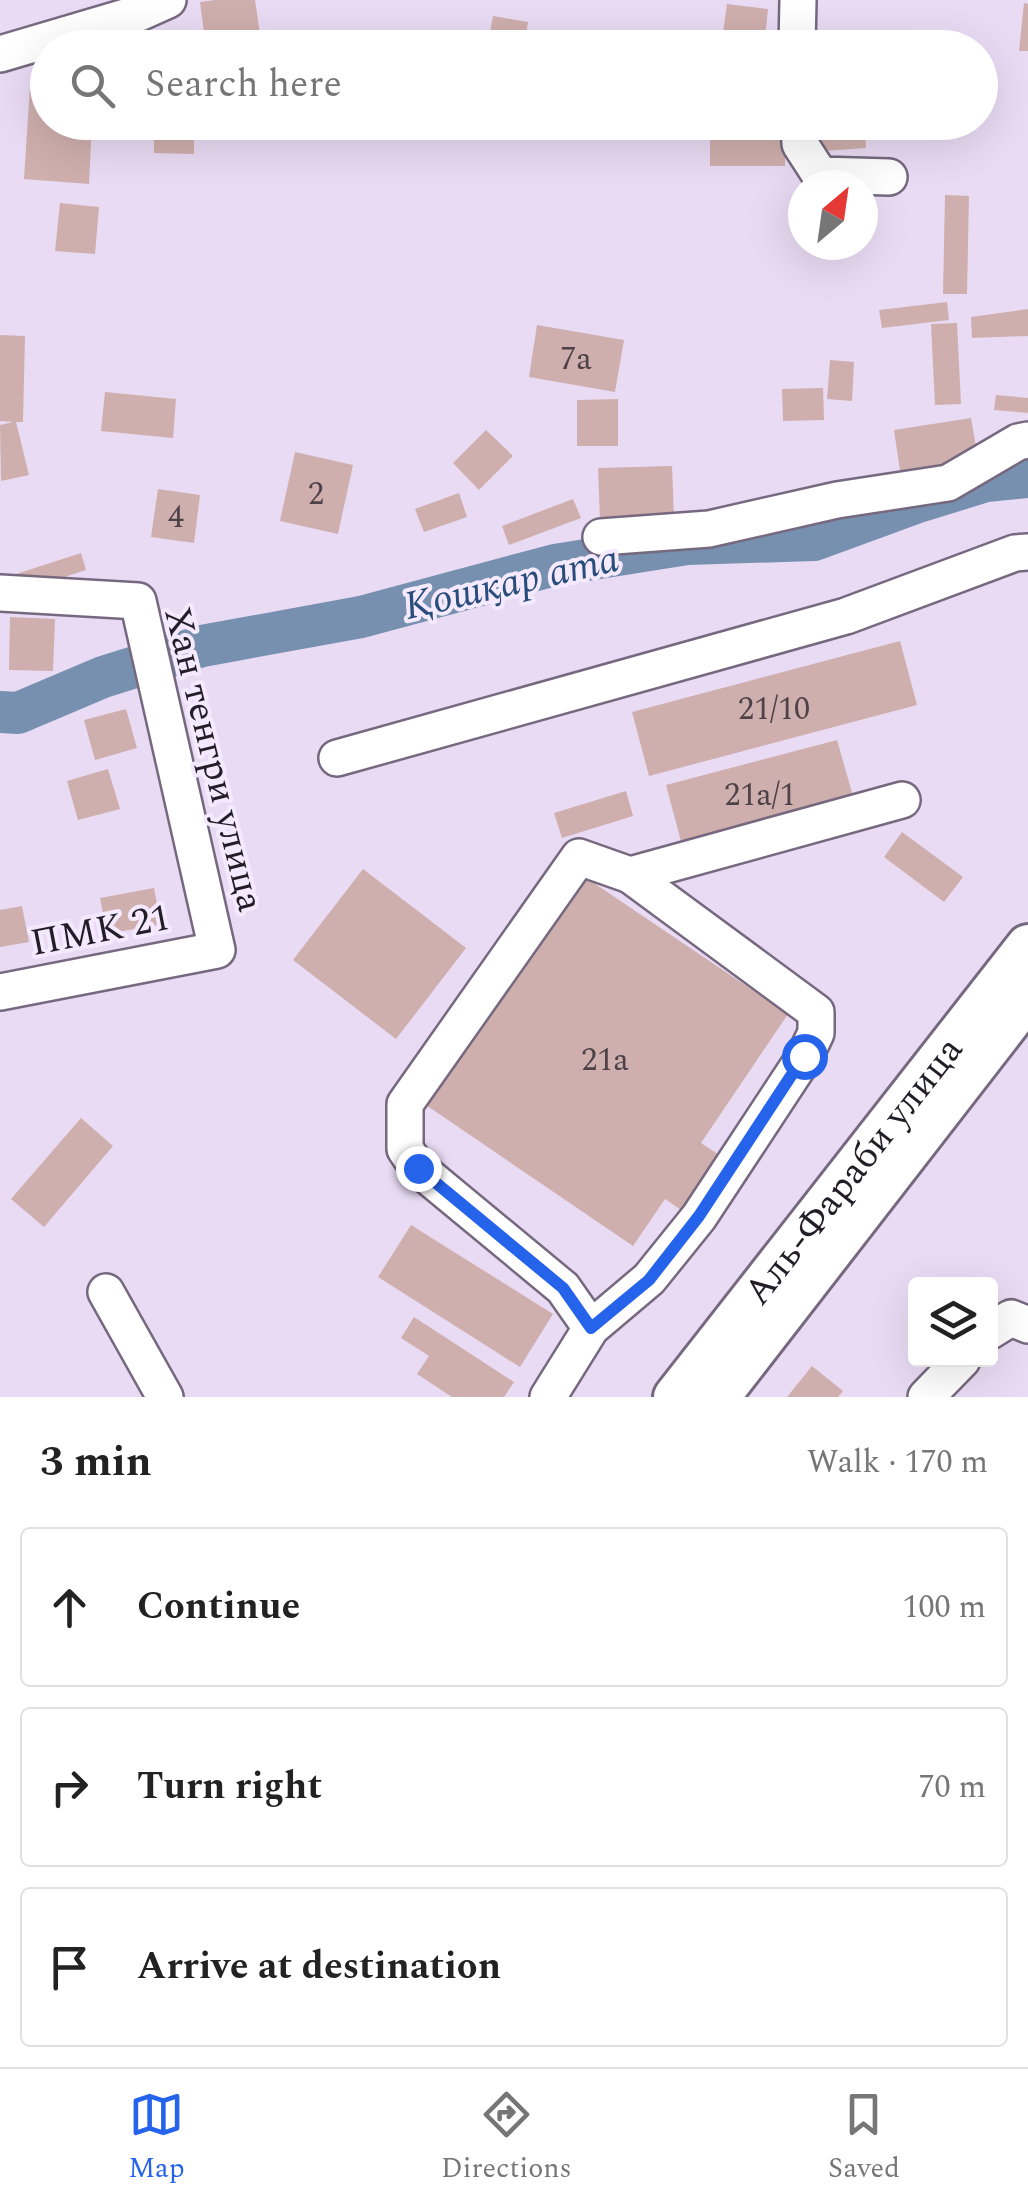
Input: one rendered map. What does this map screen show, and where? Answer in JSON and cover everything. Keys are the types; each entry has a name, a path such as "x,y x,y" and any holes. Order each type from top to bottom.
{"main road":[{"name":"Аль-Фараби улица","path":"676,1397 1028,946"},
{"name":"Аль-Фараби улица","path":"718,1397 1028,997"}],"street":[{"path":"81,30 168,0"},
{"path":"797,30 798,0"},
{"path":"0,54 30,45"},
{"path":"800,140 820,175 889,177"},
{"path":"602,538 709,529 836,500 948,482 1028,440"},
{"path":"337,758 846,616 1028,552"},
{"name":"Хан тенгри улица","path":"0,593 138,602 217,950"},
{"path":"630,875 902,800"},
{"path":"548,1397 591,1328 649,1280 699,1216 816,1033 816,1012 630,875 579,857 405,1104 405,1148 418,1168 563,1288 591,1328"},
{"name":"ПМК 21","path":"0,992 217,950"},
{"path":"106,1292 165,1397"},
{"path":"998,1326 1011,1318 1028,1324"},
{"path":"926,1397 955,1367"}],"building":[{"path":"255,0 259,30 204,30 200,2"},
{"path":"1024,3 1028,4 1028,51 1019,51"},
{"path":"727,4 768,9 766,30 723,30"},
{"path":"493,16 528,22 527,30 490,30"},
{"path":"30,86 30,140 91,140 89,184 24,179"},
{"path":"154,140 194,140 194,154 154,153"},
{"path":"710,140 785,140 785,166 710,166"},
{"path":"809,140 865,140 866,148 810,152"},
{"path":"945,195 969,196 967,294 943,294"},
{"path":"60,203 99,207 95,254 55,251"},
{"path":"947,302 949,320 882,328 879,310"},
{"path":"1028,309 1028,336 972,338 971,317"},
{"path":"957,323 961,404 935,405 931,324"},
{"path":"537,325 624,340 615,392 529,377"},
{"path":"0,335 25,336 23,422 16,422 29,475 1,481 0,425 13,422 0,421"},
{"path":"830,360 854,362 852,401 827,399"},
{"path":"823,388 824,420 783,421 782,389"},
{"path":"105,392 176,399 173,438 101,431"},
{"path":"996,395 1028,398 1028,413 994,410"},
{"path":"618,399 618,446 577,446 577,400"},
{"path":"971,418 978,458 900,471 894,430"},
{"path":"486,430 513,456 479,490 453,463"},
{"path":"295,452 353,465 338,534 280,521"},
{"path":"672,466 674,517 600,520 598,468"},
{"path":"158,489 200,495 194,543 151,537"},
{"path":"459,493 467,517 424,532 415,509"},
{"path":"573,499 581,518 509,545 502,526"},
{"path":"81,553 86,570 12,594 7,577"},
{"path":"10,617 55,619 53,671 9,670"},
{"path":"900,641 917,705 649,776 632,712"},
{"path":"126,709 137,748 95,760 84,720"},
{"path":"837,740 855,803 683,849 666,785"},
{"path":"108,769 120,809 78,820 67,781"},
{"path":"626,791 633,816 562,838 554,813"},
{"path":"902,832 963,877 944,902 884,857"},
{"path":"363,869 466,948 396,1039 293,960"},
{"path":"579,873 788,1014 701,1143 724,1158 687,1214 665,1199 633,1246 423,1103"},
{"path":"154,888 161,924 107,934 100,898"},
{"path":"22,906 29,942 0,947 0,910"},
{"path":"81,1118 113,1146 44,1227 11,1199"},
{"path":"411,1225 553,1314 520,1367 378,1277"},
{"path":"414,1317 514,1382 504,1397 452,1397 417,1374 429,1356 401,1338"},
{"path":"812,1366 843,1391 838,1397 787,1397"}],"waterway":[{"name":"Қошқар ата","path":"0,712 18,713 103,677 202,646 361,617 555,565 687,544 814,540 986,481 1028,477"}],"route":[{"path":"418,1168 563,1288 591,1328 649,1280 699,1216 804,1056"}]}
